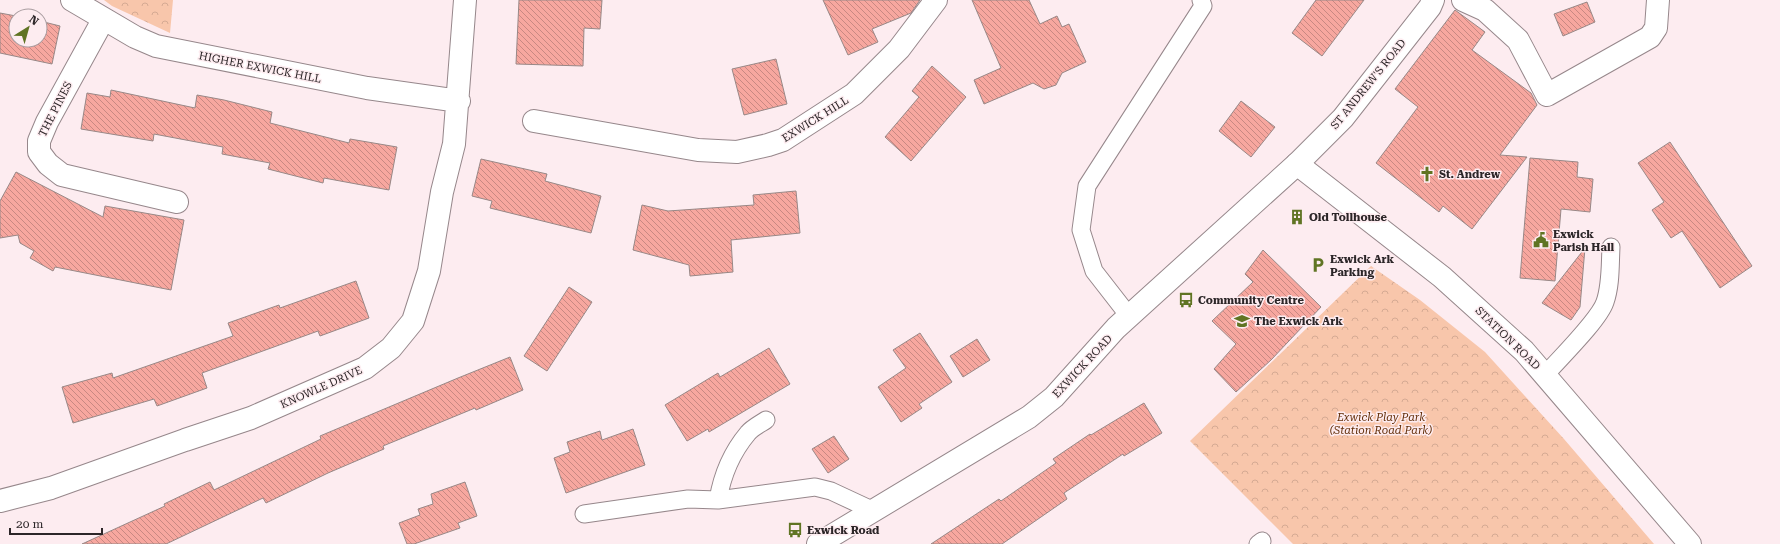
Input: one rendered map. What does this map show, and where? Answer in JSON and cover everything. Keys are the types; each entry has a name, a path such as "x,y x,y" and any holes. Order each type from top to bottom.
{"street":[{"name":"HIGHER EXWICK HILL","path":"72,0 103,20 156,46 368,88 459,100"},
{"name":"KNOWLE DRIVE","path":"0,501 51,488 250,418 365,368 391,348 413,321 429,271 442,192 454,144 459,100 465,0"},
{"name":"EXWICK HILL","path":"534,121 698,150 737,152 768,145 783,140 854,94 899,49 936,0"},
{"name":"ST ANDREW'S ROAD","path":"1297,164 1343,118 1430,7 1433,0"},
{"path":"1463,0 1485,10 1518,40 1547,95 1650,37 1656,28 1658,0"},
{"name":"THE PINES","path":"103,20 47,122 39,141 39,152 48,164 62,175 177,202"},
{"name":"EXWICK ROAD","path":"818,544 1029,417 1054,397 1129,316 1297,164"},
{"name":"STATION ROAD","path":"1297,164 1442,277 1524,351 1546,374 1690,544"}],"lane":[{"path":"1129,316 1094,271 1081,230 1087,186 1203,6 1201,0"},
{"path":"1546,374 1597,316 1605,304 1609,290 1611,247"},
{"path":"718,500 722,480 737,449 748,432 766,420"},
{"path":"584,514 688,499 718,500 814,487 831,491 874,511"}],"green space":[{"path":"104,0 173,0 170,33 112,6"},
{"name":"Exwick Play Park (Station Road Park)","path":"1371,266 1420,300 1485,352 1564,439 1654,544 1293,544 1190,441"}],"building":[{"path":"519,0 602,0 600,29 584,28 583,66 516,64"},
{"path":"823,0 920,0 911,13 872,29 878,42 848,55"},
{"path":"972,0 1029,0 1040,24 1057,16 1062,27 1069,24 1086,62 1062,73 1056,85 1044,89 1033,83 984,104 974,80 1001,68"},
{"path":"1316,0 1364,0 1322,56 1292,33"},
{"path":"1587,2 1595,22 1563,36 1554,14"},
{"path":"1455,10 1485,32 1472,50 1531,93 1537,105 1500,155 1527,157 1472,229 1443,206 1439,212 1376,163 1418,107 1395,89"},
{"path":"0,13 8,14 8,48 48,48 48,23 60,26 52,64 0,53"},
{"path":"776,59 787,104 744,115 732,69"},
{"path":"932,66 966,97 911,161 885,137 919,97 912,91"},
{"path":"111,90 195,108 197,95 224,100 272,112 270,123 349,143 350,139 397,147 389,190 324,178 323,183 268,169 270,163 222,154 223,147 154,134 153,141 81,129 87,93 110,97"},
{"path":"1241,101 1275,127 1251,157 1219,131"},
{"path":"1670,142 1752,266 1720,288 1682,231 1671,238 1652,210 1664,202 1638,163"},
{"name":"Exwick Parish Hall","path":"1530,158 1578,162 1577,177 1593,179 1590,212 1561,209 1555,281 1520,278"},
{"path":"481,159 547,174 545,181 601,196 591,233 490,208 492,201 472,196"},
{"path":"16,172 103,217 105,206 184,220 171,290 55,267 53,271 30,258 34,251 20,243 18,235 0,238 0,201"},
{"path":"796,191 800,233 731,240 733,272 690,276 689,265 633,250 642,205 668,211 754,205 753,195"},
{"path":"1585,248 1580,307 1571,320 1542,303"},
{"path":"1263,250 1321,307 1271,360 1236,392 1214,369 1236,344 1212,321 1253,282 1245,274"},
{"path":"356,281 369,318 320,336 318,331 202,373 207,388 157,406 154,399 73,423 62,387 112,373 113,378 233,336 228,323 279,305 280,308"},
{"path":"569,287 592,302 547,371 524,356"},
{"path":"920,333 952,382 919,404 922,408 901,422 878,387 906,368 893,350"},
{"path":"977,339 990,360 963,377 950,356"},
{"path":"769,348 790,384 709,432 708,429 687,441 665,405 718,373 720,377"},
{"path":"510,357 523,390 383,446 384,449 328,473 266,503 263,498 166,544 82,544 165,506 164,504 210,482 214,490 321,439 320,436"},
{"path":"1144,403 1162,433 1124,456 1123,454 1064,493 1067,499 1002,544 931,544 999,499 1001,501 1056,463 1053,459 1090,434 1091,435"},
{"path":"633,429 645,465 566,493 554,458 570,452 567,442 600,431 602,440"},
{"path":"834,436 849,459 828,473 812,449"},
{"path":"465,482 477,516 458,523 460,528 414,544 407,544 399,523 420,515 418,509 433,504 431,494"}],"place":[{"name":"St. Andrew","path":"1427,174"},
{"name":"Old Tollhouse","path":"1297,217"},
{"name":"Exwick Parish Hall","path":"1541,240"},
{"name":"Exwick Ark Parking","path":"1318,265"},
{"name":"Community Centre","path":"1186,300"},
{"name":"The Exwick Ark","path":"1242,321"},
{"name":"Exwick Road","path":"795,530"}]}
